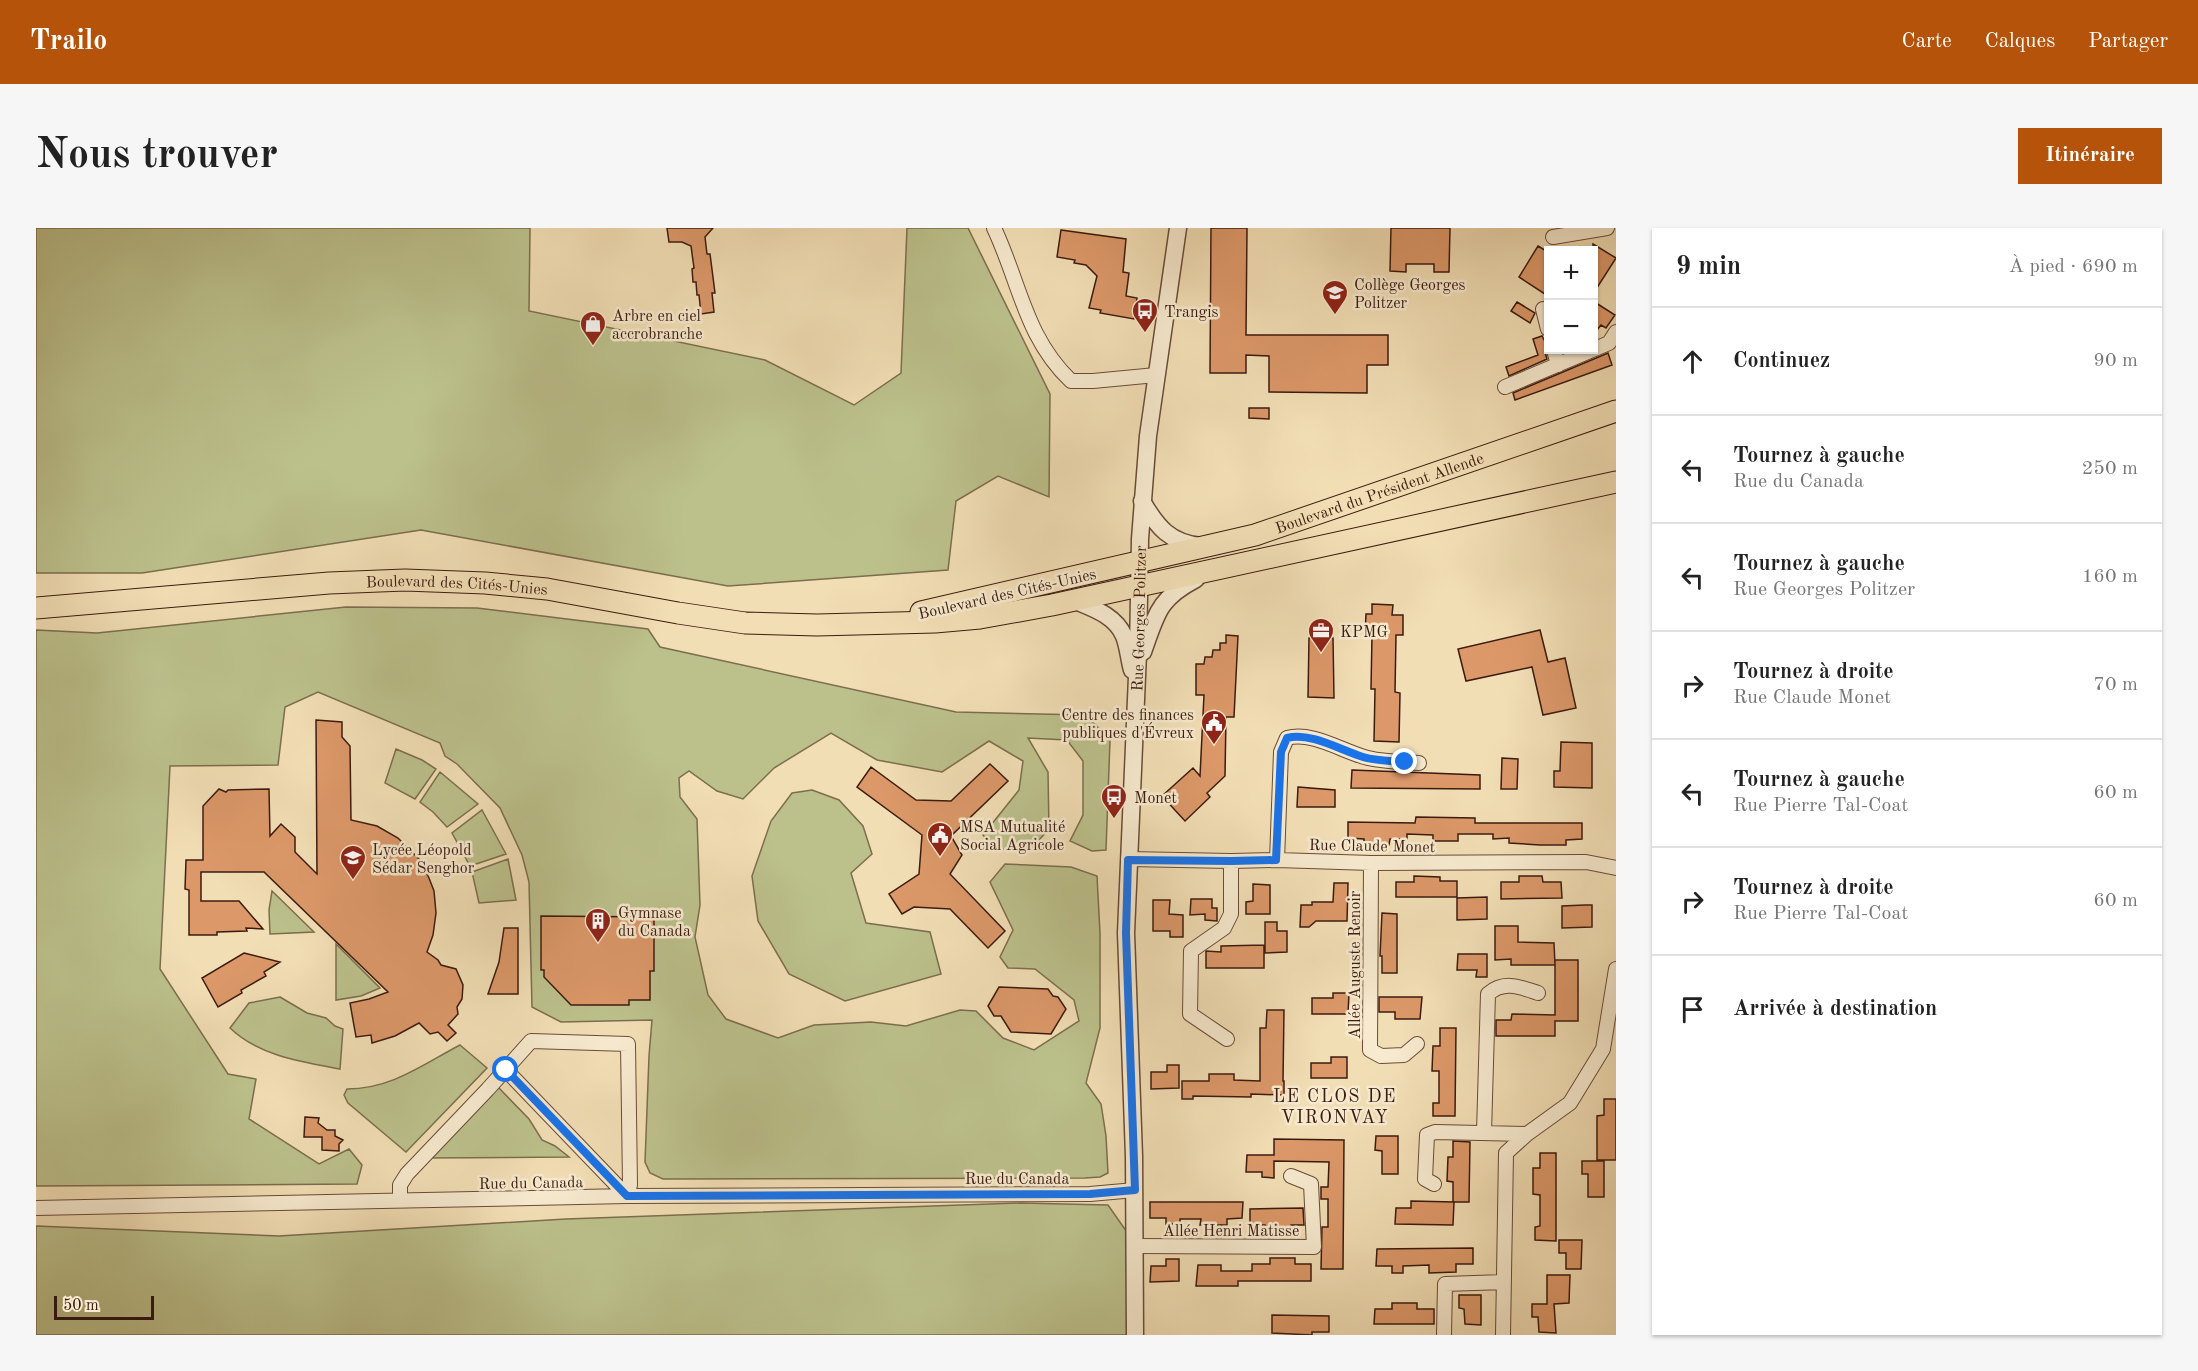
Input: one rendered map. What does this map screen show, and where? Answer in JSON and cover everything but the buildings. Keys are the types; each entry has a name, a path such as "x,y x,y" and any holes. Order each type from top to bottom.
{"main road":[{"name":"Boulevard du Président Allende","path":"1139,561 1255,535 1616,411"},
{"name":"Boulevard du Président Allende","path":"1139,586 1616,482"},
{"name":"Boulevard des Cités-Unies","path":"874,623 1139,561"},
{"name":"Boulevard des Cités-Unies","path":"36,608 329,583 405,580 485,583 547,589 745,623 817,626 980,618 1139,586"}],"street":[{"path":"994,228 1005,252 1023,306 1041,346 1056,367 1071,381 1101,381 1156,375"},
{"name":"Rue Georges Politzer","path":"1136,1246 1126,933 1137,685 1139,561 1142,501 1156,375 1178,228"},
{"path":"1553,237 1607,228"},
{"path":"1543,309 1544,313"},
{"path":"1505,387 1609,343 1616,332"},
{"path":"1555,354 1558,365"},
{"path":"1142,501 1155,524 1169,536 1189,545 1205,547"},
{"path":"1137,685 1143,653 1155,616 1164,601 1178,588 1214,569"},
{"path":"1073,600 1103,613 1124,635 1137,685"},
{"path":"1276,860 1281,752 1287,738 1300,737 1319,741 1384,761 1419,763"},
{"name":"Rue Claude Monet","path":"1128,860 1276,860 1371,863 1586,862 1616,868"},
{"path":"1227,1039 1190,1014 1191,951 1224,928 1231,914 1231,861"},
{"name":"Allée Auguste Renoir","path":"1371,863 1370,1050 1381,1056 1404,1055 1418,1044"},
{"path":"1503,1335 1506,1153 1527,1134 1570,1103 1603,1049 1616,969"},
{"path":"1485,1133 1488,994 1496,987 1506,984 1538,993"},
{"path":"400,1200 400,1185 407,1174 531,1041 628,1044 630,1185 627,1196"},
{"path":"506,1070 627,1196"},
{"path":"1434,1184 1425,1179 1427,1135 1435,1132 1527,1134"},
{"name":"Allée Henri Matisse","path":"1136,1246 1314,1247 1311,1184 1291,1176"},
{"name":"Rue du Canada","path":"36,1208 627,1196 1090,1194 1135,1190"},
{"path":"1135,1335 1136,1246"},
{"path":"1444,1335 1445,1284 1504,1282"}],"green space":[{"path":"36,228 530,228 529,311 765,360 854,405 901,373 907,228 968,228 1050,394 1049,497 998,476 956,501 948,570 728,586 421,530 142,573 36,573"},
{"path":"346,607 477,608 648,629 660,647 956,712 1086,715 1110,740 1106,850 1092,851 1070,841 1083,815 1083,761 1067,740 1028,738 1048,772 1049,829 1030,850 994,849 983,835 1019,790 1023,761 989,741 942,772 877,760 831,733 774,768 743,799 717,791 689,771 679,778 680,797 697,819 700,905 695,937 708,995 726,1019 778,1038 814,1025 871,1022 906,1026 960,1010 976,1011 1003,1038 1034,1050 1079,1021 1074,1000 1035,969 1008,968 1000,957 1013,930 990,882 1005,864 1071,867 1097,876 1100,933 1100,1028 1086,1083 1101,1104 1108,1173 1100,1177 1085,1178 663,1179 650,1173 645,1162 652,1020 561,1022 532,1007 529,882 522,855 500,808 457,764 445,756 440,743 318,692 285,707 278,765 170,766 160,969 228,1074 256,1079 249,1119 319,1164 349,1149 362,1165 357,1184 36,1186 36,630 97,633"},
{"path":"396,749 436,769 415,799 385,783"},
{"path":"440,772 478,804 447,827 420,802"},
{"path":"812,790 839,800 863,826 872,854 851,873 866,923 930,932 941,974 845,1001 789,974 758,921 752,876 771,821 792,793"},
{"path":"482,810 506,854 470,866 452,833"},
{"path":"508,859 516,900 479,903 472,872"},
{"path":"272,891 314,932 270,934 269,910"},
{"path":"336,944 380,988 361,996 336,1000"},
{"path":"280,997 307,1013 326,1018 335,1026 343,1029 340,1069 296,1060 268,1051 241,1038 230,1028 249,1003"},
{"path":"460,1045 487,1068 406,1152 348,1103 344,1095 347,1089 378,1085 406,1074"},
{"path":"498,1087 529,1119 542,1140 555,1146 569,1157 427,1158"},
{"path":"1020,1203 1108,1205 1129,1235 1133,1335 36,1335 36,1226 279,1236 566,1219"}],"place":[{"name":"Collège Georges Politzer","path":"1335,316"},
{"name":"Trangis","path":"1145,334"},
{"name":"Arbre en ciel accrobranche","path":"593,347"},
{"name":"KPMG","path":"1321,654"},
{"name":"Centre des finances publiques d'Évreux","path":"1214,746"},
{"name":"Monet","path":"1114,820"},
{"name":"MSA Mutualité Social Agricole","path":"940,858"},
{"name":"Lycée Léopold Sédar Senghor","path":"353,881"},
{"name":"Gymnase du Canada","path":"598,944"}],"district":[{"name":"LE CLOS DE VIRONVAY","path":"1335,1106"}],"route":[{"path":"506,1070 627,1196 1090,1194 1135,1190 1126,933 1128,860 1276,860 1281,752 1287,738 1300,737 1365,757 1405,762"}]}
